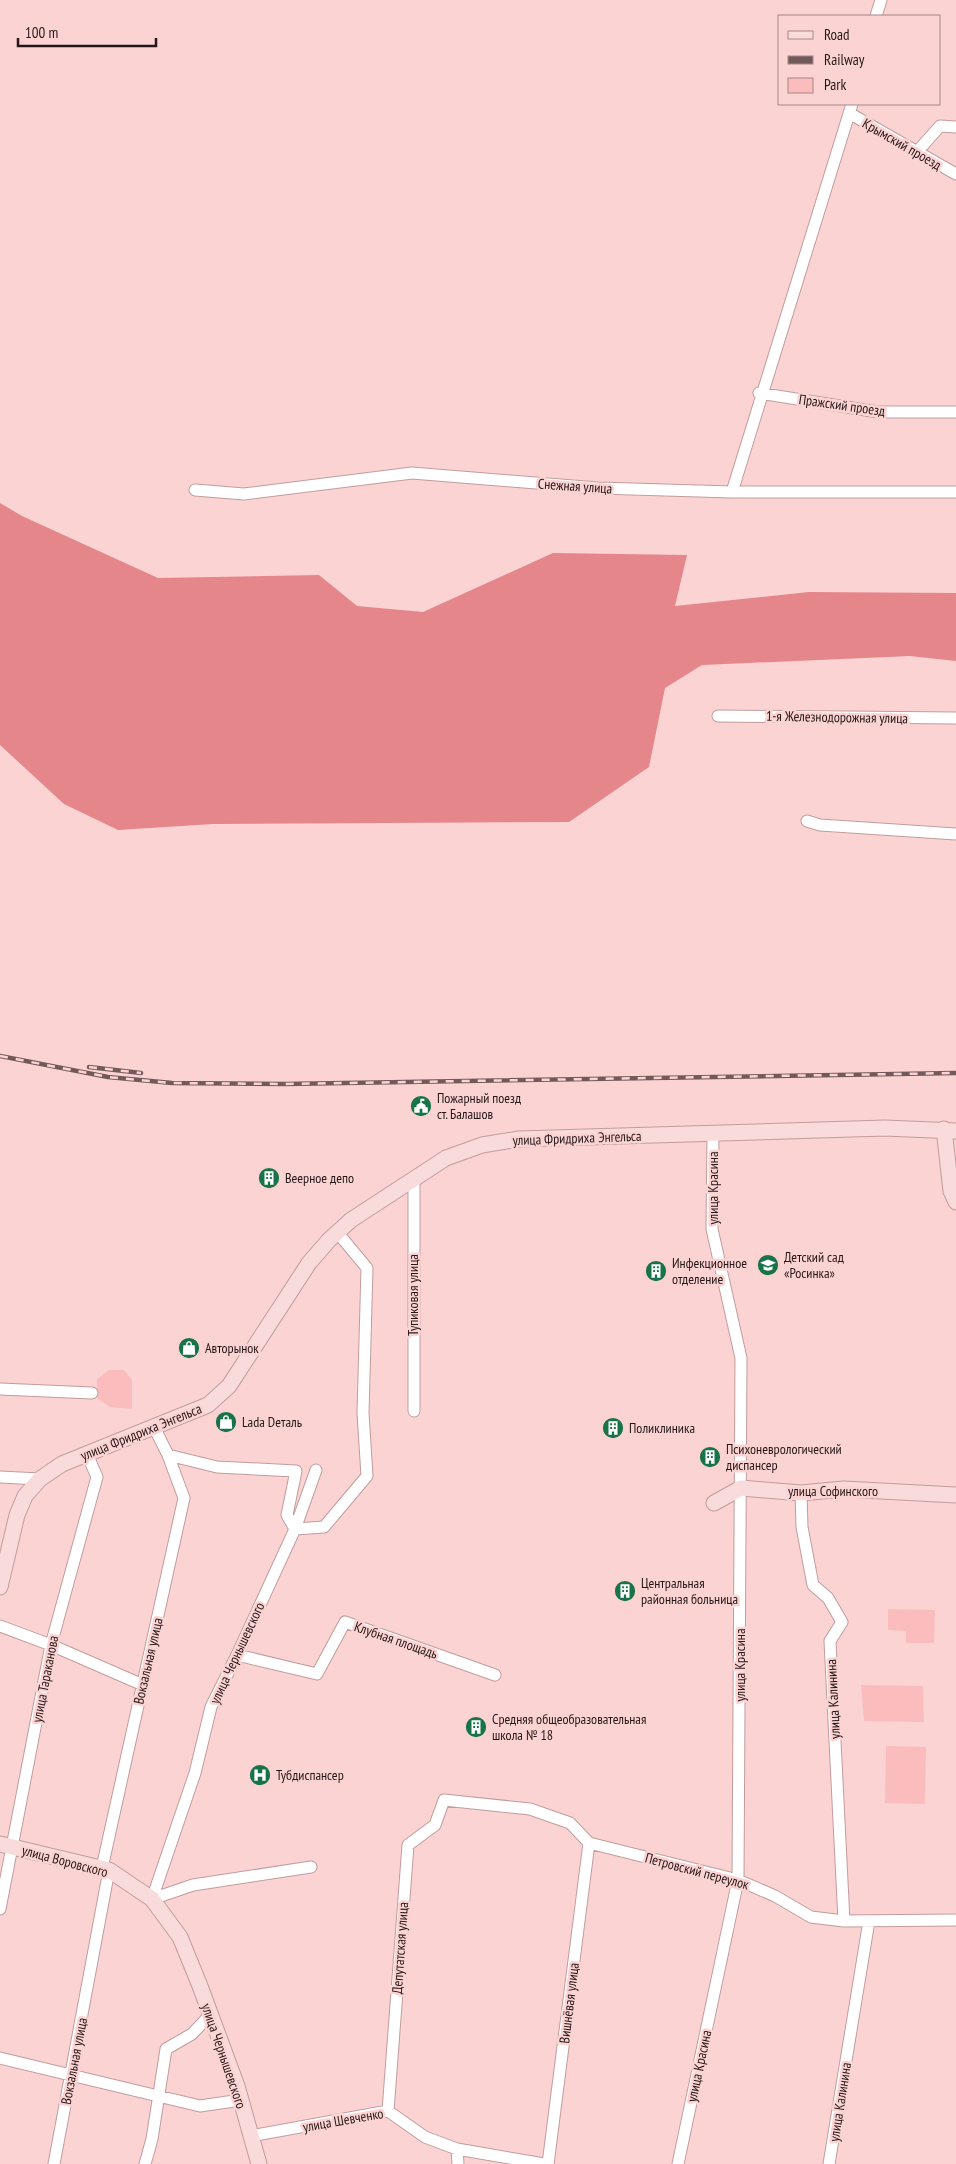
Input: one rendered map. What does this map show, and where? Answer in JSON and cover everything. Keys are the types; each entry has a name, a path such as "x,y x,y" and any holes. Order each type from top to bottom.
{"main road":[{"name":"улица Фридриха Энгельса","path":"0,1586 17,1515 25,1496 40,1479 62,1464 208,1405 229,1386 308,1263 337,1232 351,1220 446,1158 482,1146 519,1139 885,1128 950,1130"},
{"path":"950,1130 951,1191 956,1202"},
{"path":"714,1502 741,1488"},
{"name":"улица Софинского","path":"741,1488 801,1493 844,1490 956,1494"},
{"name":"улица Воровского","path":"7,1846 106,1869 152,1899"},
{"name":"улица Чернышевского","path":"152,1899 180,1937 241,2100 259,2164"}],"street":[{"path":"876,15 881,0"},
{"path":"732,492 850,109"},
{"name":"Крымский проезд","path":"850,109 916,153 956,174"},
{"path":"916,153 940,126 956,127"},
{"name":"Пражский проезд","path":"761,393 878,412 956,412"},
{"name":"Снежная улица","path":"195,490 244,494 412,473 598,488 732,492 956,492"},
{"name":"1-я Железнодорожная улица","path":"718,716 956,718"},
{"path":"807,821 820,825 956,834"},
{"name":"улица Красина","path":"678,2164 738,1880 741,1358 712,1229 713,1133"},
{"name":"Тупиковая улица","path":"414,1178 414,1411"},
{"path":"168,1455 217,1467 296,1472 287,1515 295,1529 324,1527 367,1476 363,1413 367,1268 337,1232"},
{"path":"0,1389 92,1394"},
{"name":"Вокзальная улица","path":"54,2164 106,1869 143,1685 184,1498 168,1455 154,1427"},
{"name":"улица Тараканова","path":"0,1909 7,1846 51,1645 97,1477 87,1454"},
{"name":"улица Чернышевского","path":"152,1899 195,1773 211,1707 295,1529 316,1470"},
{"path":"0,1477 40,1479"},
{"name":"улица Калинина","path":"801,1493 802,1527 812,1586 828,1598 842,1622 830,1641 844,1921"},
{"name":"Клубная площадь","path":"237,1655 317,1674 344,1622 495,1675"},
{"path":"0,1626 51,1645 143,1685"},
{"name":"Депутатская улица","path":"388,2111 408,1845 435,1825 444,1800 530,1810 570,1823 589,1843"},
{"name":"Петровский переулок","path":"589,1843 738,1880 776,1896 811,1917 844,1921 956,1920"},
{"name":"Вишнёвая улица","path":"548,2164 589,1843"},
{"path":"152,1899 193,1885 310,1867"},
{"name":"улица Калинина","path":"829,2164 869,1921"},
{"path":"145,2164 152,2139 166,2049 192,2034 210,2015"},
{"path":"0,2058 200,2106 241,2100"},
{"name":"улица Шевченко","path":"251,2136 388,2111 425,2137 457,2148 544,2164"},
{"path":"457,2148 458,2164"}],"green space":[{"path":"109,1370 124,1370 132,1380 132,1409 110,1407 97,1398 97,1379"},
{"path":"888,1609 935,1610 934,1643 906,1643 906,1631 888,1630"},
{"path":"861,1685 923,1686 924,1722 864,1721"},
{"path":"886,1746 926,1747 925,1804 885,1803"}],"shaded area":[{"path":"0,503 22,516 158,578 319,575 357,606 423,612 553,553 687,555 675,606 809,592 956,593 956,661 910,656 702,665 665,688 649,767 569,822 213,824 118,830 64,804 0,745"}],"railway":[{"path":"0,1056 108,1077 172,1083 285,1084 956,1073"},
{"path":"89,1067 141,1073"}],"place":[{"name":"Пожарный поезд ст. Балашов","path":"421,1106"},
{"name":"Веерное депо","path":"269,1178"},
{"name":"Детский сад «Росинка»","path":"768,1265"},
{"name":"Инфекционное отделение","path":"656,1271"},
{"name":"Авторынок","path":"189,1348"},
{"name":"Lada Dеталь","path":"226,1422"},
{"name":"Поликлиника","path":"613,1428"},
{"name":"Психоневрологический диспансер","path":"710,1457"},
{"name":"Центральная районная больница","path":"625,1591"},
{"name":"Средняя общеобразовательная школа № 18","path":"476,1727"},
{"name":"Тубдиспансер","path":"260,1775"}]}
